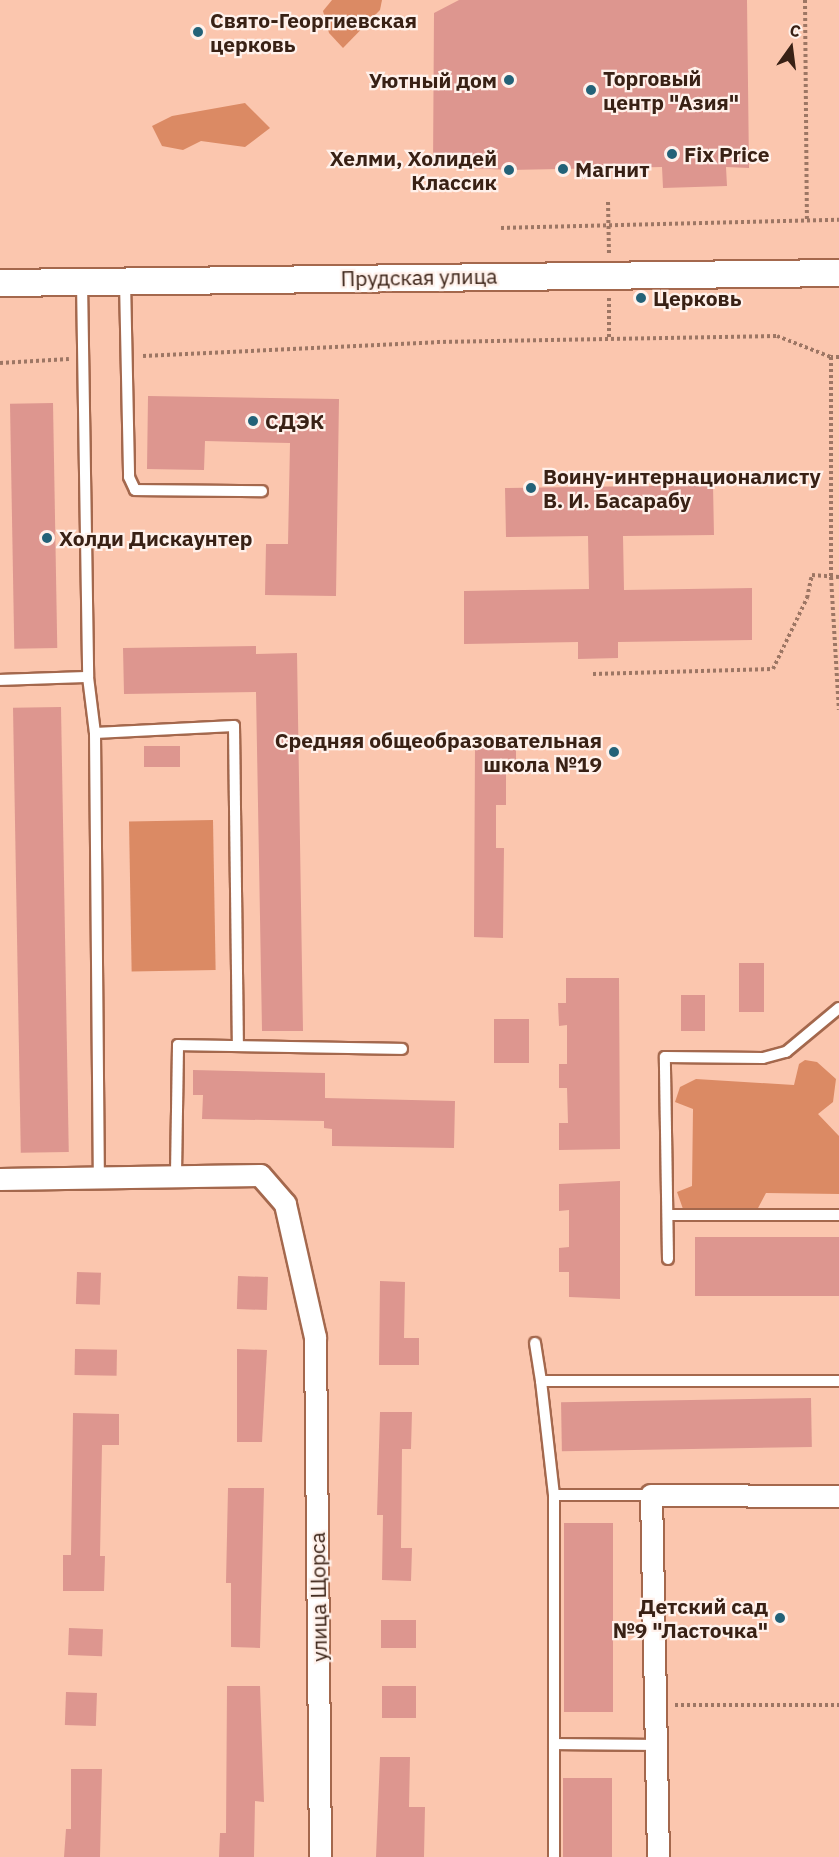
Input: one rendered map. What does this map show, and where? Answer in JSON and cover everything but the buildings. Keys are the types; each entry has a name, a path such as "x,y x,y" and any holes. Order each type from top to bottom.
{"street":[{"name":"Прудская улица","path":"0,283 839,273"},
{"name":"улица Щорса","path":"0,1179 99,1175 260,1175 285,1204 315,1337 320,1857"},
{"path":"658,1857 651,1495 839,1496"}],"lane":[{"path":"126,281 129,477 135,490 262,491"},
{"path":"82,282 88,677 95,733 99,1175"},
{"path":"0,680 88,677"},
{"path":"95,733 234,726 238,1046"},
{"path":"668,1259 665,1057 763,1058 786,1052 839,1008"},
{"path":"177,1174 178,1045 402,1049"},
{"path":"668,1215 839,1215"},
{"path":"535,1343 554,1495 554,1857"},
{"path":"541,1381 839,1381"},
{"path":"554,1495 651,1495"},
{"path":"554,1744 655,1745"}],"path":[{"path":"805,0 807,219"},
{"path":"501,228 839,220"},
{"path":"126,356 437,342 777,336 831,357 839,357"},
{"path":"831,357 831,577 839,710"},
{"path":"0,363 84,358"},
{"path":"593,674 773,669 807,598 812,575 839,577"},
{"path":"654,1705 839,1706"}],"shaded area":[{"path":"332,0 382,0 380,10 343,48 329,33 323,11"},
{"path":"245,103 270,128 245,147 201,141 183,150 162,146 152,126 172,116"},
{"path":"213,820 216,970 132,971 129,821"},
{"path":"805,1060 817,1062 836,1079 833,1102 818,1114 839,1136 839,1194 766,1193 757,1210 690,1212 683,1209 677,1192 692,1186 693,1109 675,1102 680,1087 696,1079 794,1085 799,1064"}],"place":[{"name":"Свято-Георгиевская церковь","path":"198,32"},
{"name":"Уютный дом","path":"509,80"},
{"name":"Торговый центр \"Азия\"","path":"591,90"},
{"name":"Fix Price","path":"672,154"},
{"name":"Магнит","path":"563,169"},
{"name":"Хелми, Холидей Классик","path":"509,170"},
{"name":"Церковь","path":"641,298"},
{"name":"СДЭК","path":"253,421"},
{"name":"Воину-интернационалисту В. И. Басарабу","path":"531,488"},
{"name":"Холди Дискаунтер","path":"47,538"},
{"name":"Средняя общеобразовательная школа №19","path":"614,752"},
{"name":"Детский сад №9 \"Ласточка\"","path":"780,1618"}]}
